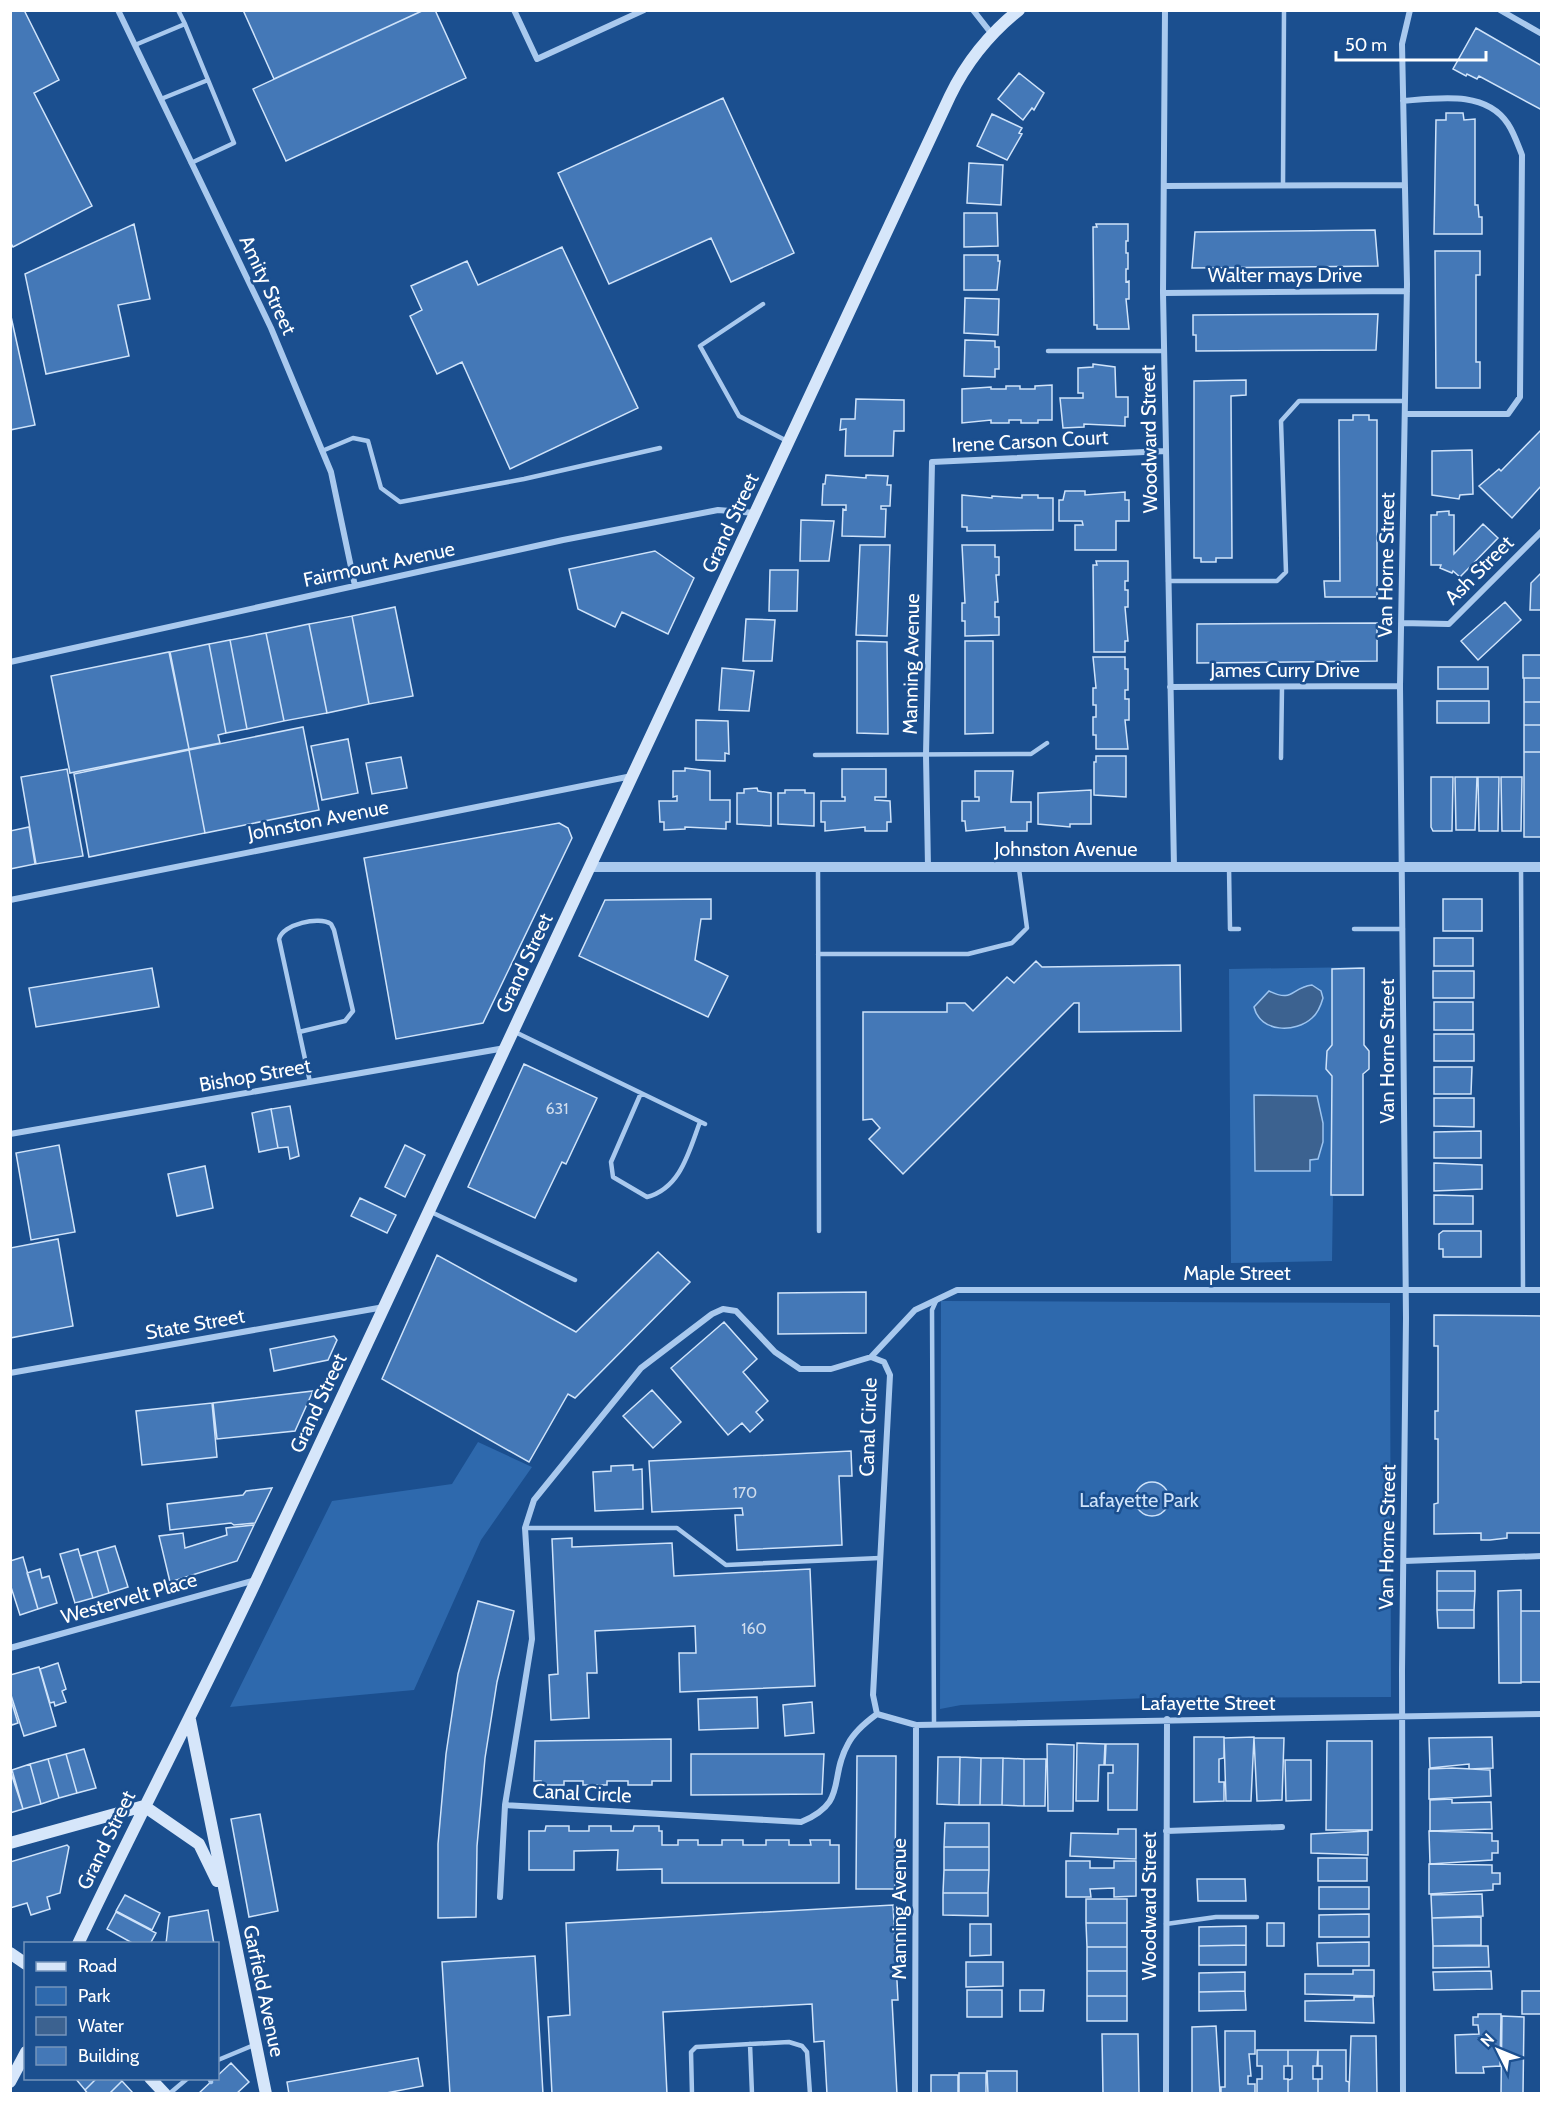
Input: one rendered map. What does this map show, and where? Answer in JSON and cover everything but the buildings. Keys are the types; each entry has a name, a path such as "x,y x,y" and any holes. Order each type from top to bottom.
{"main road":[{"name":"Grand Street","path":"79,1942 144,1806 190,1720 257,1579 958,78 991,33 1019,10"},
{"name":"Garfield Avenue","path":"190,1720 265,2093"},
{"name":"Garfield Avenue","path":"144,1806 199,1844 224,1896"},
{"path":"10,1843 144,1806"},
{"path":"10,1953 24,1963"},
{"path":"10,2082 24,2056"},
{"path":"151,2080 167,2094"}],"street":[{"name":"Amity Street","path":"118,10 271,328 322,451 330,472 356,586"},
{"path":"514,10 537,59 644,10"},
{"path":"972,10 991,33"},
{"name":"Woodward Street","path":"1165,10 1163,293 1174,867"},
{"name":"Van Horne Street","path":"1402,2094 1404,866 1400,686 1407,291 1402,44 1410,10"},
{"path":"1500,10 1542,34"},
{"path":"1403,101 1472,100 1493,108 1508,124 1522,155 1520,397 1508,414 1405,414"},
{"path":"1164,186 1405,185"},
{"name":"Walter mays Drive","path":"1163,293 1407,291"},
{"name":"Irene Carson Court","path":"932,462 1166,451"},
{"name":"Manning Avenue","path":"928,867 926,755 932,462"},
{"name":"Fairmount Avenue","path":"10,662 563,540 718,510 756,513"},
{"name":"Ash Street","path":"1401,623 1449,624 1542,531"},
{"name":"James Curry Drive","path":"1170,687 1400,686"},
{"name":"Johnston Avenue","path":"10,900 633,775"},
{"name":"Johnston Avenue","path":"591,867 1542,867"},
{"name":"Bishop Street","path":"10,1134 506,1047"},
{"name":"Maple Street","path":"870,1357 915,1310 936,1301 947,1292 957,1290 1542,1290"},
{"name":"State Street","path":"10,1373 384,1307"},
{"name":"Canal Circle","path":"500,1897 505,1805 532,1639 525,1528 534,1500 641,1368 712,1314 723,1309 736,1311 775,1352 800,1369 815,1371 846,1365 870,1357 884,1362 890,1375 883,1456 873,1695 877,1714 865,1723 848,1744 833,1798 820,1814 801,1822 505,1805"},
{"path":"1404,1561 1542,1556"},
{"name":"Westervelt Place","path":"10,1648 257,1579"},
{"name":"Lafayette Street","path":"877,1714 916,1725 1542,1714"},
{"name":"Woodward Street","path":"1166,2094 1167,1719"},
{"name":"Manning Avenue","path":"915,2094 916,1725"},
{"path":"1166,1831 1282,1827"}],"lane":[{"path":"178,10 234,143 191,162"},
{"path":"1283,185 1284,10"},
{"path":"135,45 185,24"},
{"path":"161,99 208,80"},
{"path":"763,304 700,346 739,416 789,442"},
{"path":"1048,351 1164,351"},
{"path":"1168,582 1277,581 1286,572 1281,421 1299,400 1405,401"},
{"path":"322,451 353,438 368,441 381,489 400,502 524,479 660,448"},
{"path":"1281,758 1282,687"},
{"path":"815,755 1031,754 1047,743"},
{"path":"818,867 819,1231"},
{"path":"818,954 968,954 1012,943 1027,927 1019,867"},
{"path":"1229,867 1230,928 1239,929"},
{"path":"1521,867 1523,1290"},
{"path":"299,1032 345,1021 353,1011 332,924 322,920 289,927 284,930 279,939 299,1032 310,1082"},
{"path":"1354,929 1403,929"},
{"path":"513,1031 641,1093 702,1123 677,1177 657,1195 647,1197 613,1177 611,1162 641,1093"},
{"path":"429,1211 575,1280"},
{"path":"934,1724 932,1310 936,1301"},
{"path":"525,1528 677,1528 726,1565 880,1558"},
{"path":"1166,1924 1216,1917 1257,1917"},
{"path":"692,2094 691,2052 696,2047 789,2042 805,2049 810,2094"},
{"path":"219,2060 255,2044"},
{"path":"750,2044 752,2094"},
{"path":"167,2094 187,2080"}],"green space":[{"path":"1362,967 1364,1196 1333,1196 1332,1261 1231,1263 1229,969"},
{"name":"Lafayette Park","path":"941,1301 1390,1303 1391,1697 1149,1698 961,1705 940,1709"},
{"path":"478,1442 532,1467 481,1540 414,1690 230,1707 332,1501 452,1484"}],"water":[{"path":"1312,985 1321,991 1323,998 1316,1014 1305,1023 1279,1028 1263,1022 1258,1016 1254,1007 1269,991 1283,996"},
{"path":"1254,1095 1317,1096 1323,1123 1323,1142 1318,1159 1310,1160 1310,1171 1255,1171"}]}
